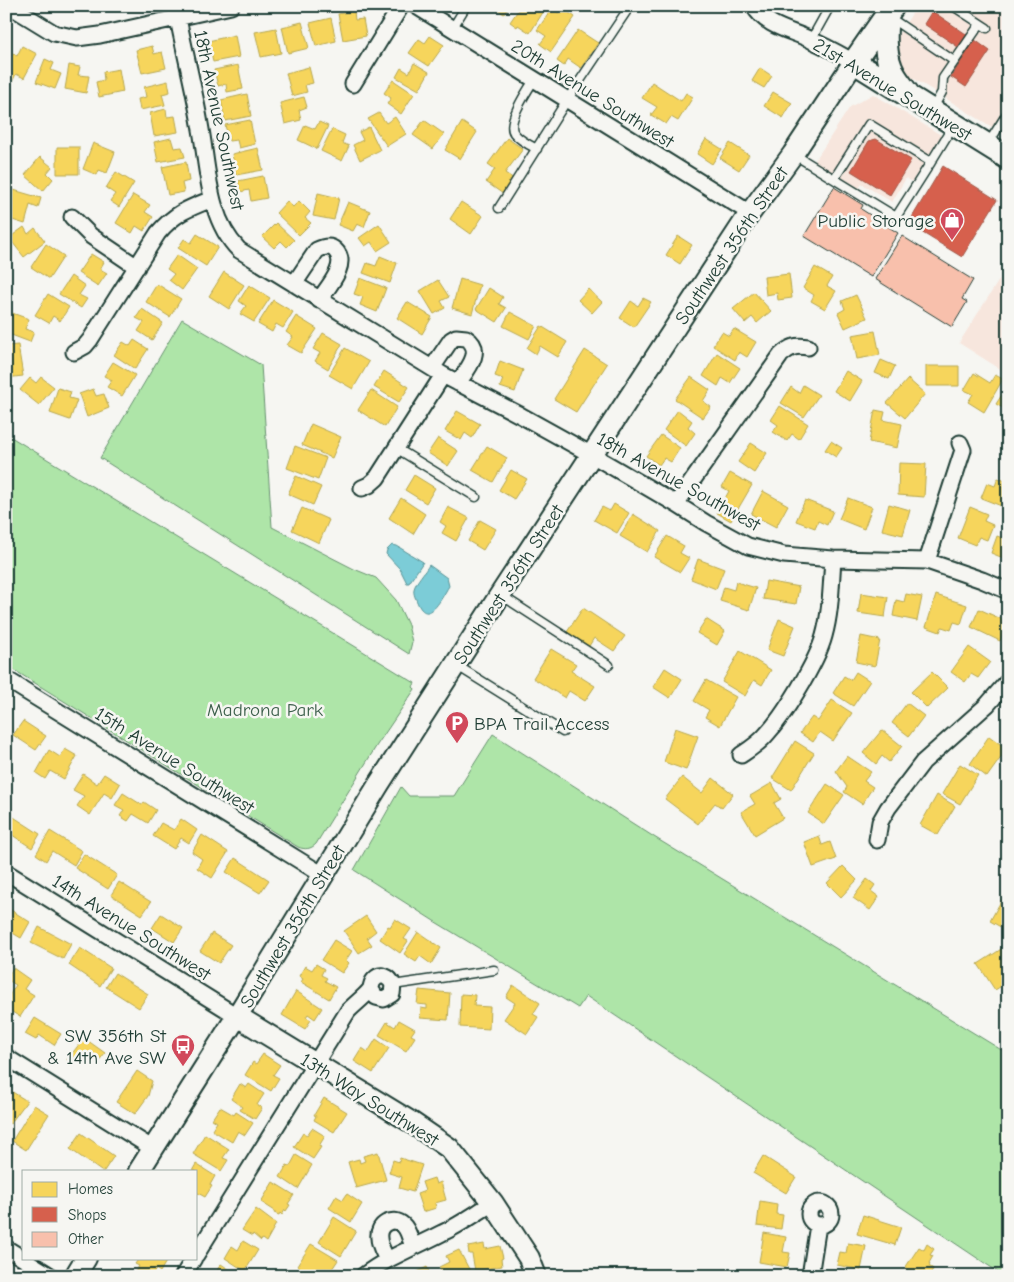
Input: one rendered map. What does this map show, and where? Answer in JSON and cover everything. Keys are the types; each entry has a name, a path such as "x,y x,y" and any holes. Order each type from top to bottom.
{"main road":[{"name":"Southwest 356th Street","path":"140,1170 237,1016 379,784 500,595 750,213 793,154 891,9"},
{"path":"891,9 885,34 888,57 894,74 910,98"},
{"name":"21st Avenue Southwest","path":"854,62 1008,158"},
{"name":"13th Way Southwest","path":"237,1016 411,1122 449,1148 492,1203 529,1258 536,1276"},
{"path":"75,1276 85,1260"}],"street":[{"path":"12,7 54,33 77,38 94,36 231,6"},
{"path":"353,84 401,6"},
{"name":"20th Avenue Southwest","path":"416,6 750,213"},
{"name":"21st Avenue Southwest","path":"754,6 758,13 771,23 811,40 854,62"},
{"name":"18th Avenue Southwest","path":"178,18 200,123 212,199 228,239 239,250 437,372 592,455 748,546 784,555 833,559 927,561 1008,591"},
{"path":"74,352 85,346 90,340 158,233 169,220 183,210 212,199"},
{"path":"72,217 91,236 137,267"},
{"path":"294,284 316,250 326,246 332,248 339,255 340,265 320,300"},
{"path":"362,488 377,478 396,448 437,372 451,340 461,336 474,345 475,355 458,383"},
{"path":"676,504 781,355 789,348 797,346 808,347"},
{"path":"927,561 963,450 960,443"},
{"path":"741,755 754,747 766,735 791,700 811,667 824,638 830,604 833,559"},
{"name":"15th Avenue Southwest","path":"6,679 323,874"},
{"path":"876,840 880,822 888,808 923,762 987,705 1008,681"},
{"name":"14th Avenue Southwest","path":"6,872 237,1016"},
{"path":"198,1252 348,1011 371,990 376,997 384,999 392,994 393,985"},
{"path":"6,1057 152,1148"},
{"path":"364,1276 386,1260 443,1233 492,1203"},
{"path":"386,1260 379,1239 380,1228 384,1224 394,1221 403,1225 407,1229 413,1246"},
{"path":"810,1276 818,1225"},
{"path":"6,1248 22,1258"},
{"path":"25,1260 51,1276"},
{"path":"183,1276 193,1260"}],"lane":[{"path":"452,29 466,6"},
{"path":"499,208 567,100 630,6"},
{"path":"811,40 830,6"},
{"path":"931,111 942,92 942,78 983,26 953,6"},
{"path":"891,9 954,61"},
{"path":"534,80 514,117 512,125 514,134 537,149"},
{"path":"987,145 1008,112"},
{"path":"834,178 869,124 931,162"},
{"path":"793,154 896,217 954,125"},
{"path":"396,448 476,497"},
{"path":"500,595 608,664"},
{"path":"456,665 563,732"},
{"path":"393,985 494,970"}],"shaded area":[{"path":"917,6 1008,6 1008,137 908,75 902,69 895,45 896,38"},
{"path":"873,94 946,138 916,184 906,178 892,202 862,184 856,192 812,165 850,107"},
{"path":"1008,266 1008,374 959,343"}],"green space":[{"path":"182,319 261,365 272,527 354,569 376,578 396,600 408,625 412,642 409,654 100,458"},
{"name":"Madrona Park","path":"6,434 415,683 413,687 415,689 377,745 314,846 308,849 298,847 6,665"},
{"path":"493,734 654,837 1008,1054 1008,1276 1004,1276 586,996 578,1008 354,870 401,787 409,796 454,796"}],"water":[{"path":"392,545 397,546 423,562 409,583 407,583 400,569 386,554"},
{"path":"429,565 447,578 449,586 435,607 427,612 422,610 418,604 414,591 415,586"}],"building: Homes":[{"path":"495,6 509,6 504,14"},
{"path":"521,6 547,6 530,33 510,22"},
{"path":"552,9 561,14 564,9 575,17 551,52 540,44 546,36 537,30"},
{"path":"354,11 355,20 363,19 366,36 343,40 338,14"},
{"path":"331,18 336,41 316,46 310,23"},
{"path":"302,22 309,48 288,53 282,27"},
{"path":"276,28 281,53 261,57 255,32"},
{"path":"578,30 598,43 581,68 568,59 564,66 557,61"},
{"path":"235,35 239,57 213,62 208,41"},
{"path":"430,36 444,45 429,66 409,53 419,39 425,43"},
{"path":"22,46 37,54 24,78 16,74 12,82 6,80 6,61 11,52 17,56"},
{"path":"152,46 154,54 162,52 166,68 142,73 136,50"},
{"path":"45,59 54,63 51,70 61,74 55,89 36,82"},
{"path":"414,63 429,72 419,90 396,77 401,68 409,73"},
{"path":"69,65 80,67 78,75 89,76 86,93 65,89"},
{"path":"238,65 243,89 227,92 226,84 218,86 214,70"},
{"path":"309,67 313,83 305,85 307,92 292,96 286,73"},
{"path":"760,68 772,76 764,88 752,81"},
{"path":"119,69 123,92 99,97 96,82 104,80 103,72"},
{"path":"393,80 414,94 401,114 387,104 391,98 384,93"},
{"path":"168,81 170,92 162,94 165,105 140,110 138,99 146,97 144,87"},
{"path":"652,82 681,101 686,93 693,97 678,121 671,117 666,124 651,115 657,107 642,98"},
{"path":"773,92 792,103 783,118 764,106"},
{"path":"247,94 251,116 225,121 221,100"},
{"path":"304,97 307,107 299,110 301,120 285,124 280,103"},
{"path":"166,109 167,117 175,116 178,132 154,136 150,113"},
{"path":"379,113 386,123 395,117 406,134 387,146 368,119"},
{"path":"250,120 255,144 239,148 237,140 229,141 225,125"},
{"path":"424,120 444,134 433,149 413,135"},
{"path":"319,122 328,126 317,149 298,140 305,125 315,129"},
{"path":"462,122 477,132 460,159 445,150"},
{"path":"369,127 380,150 360,160 353,145 363,140 359,132"},
{"path":"332,129 345,135 342,143 349,146 342,161 321,151"},
{"path":"171,138 174,148 182,147 185,157 158,162 154,142"},
{"path":"507,138 523,149 505,173 517,181 506,196 486,182 495,169 488,164"},
{"path":"706,139 722,149 712,164 697,154"},
{"path":"93,143 115,152 107,173 99,170 97,175 83,169"},
{"path":"730,143 749,155 739,170 720,158"},
{"path":"57,147 79,147 79,174 57,174"},
{"path":"258,148 263,170 236,175 232,154"},
{"path":"40,157 52,167 47,173 53,179 43,191 25,175"},
{"path":"186,162 189,181 182,183 184,192 168,195 162,167"},
{"path":"116,172 134,183 119,207 110,201 115,194 106,188"},
{"path":"263,176 267,198 251,201 249,190 240,192 238,181"},
{"path":"10,189 41,198 38,208 30,205 25,224 6,218 6,200"},
{"path":"318,193 339,198 334,220 313,216"},
{"path":"133,195 150,205 145,212 153,217 144,231 136,226 132,233 116,223"},
{"path":"287,201 293,207 299,201 310,212 305,218 311,223 299,235 276,213"},
{"path":"348,202 370,211 364,227 357,224 353,231 338,225"},
{"path":"461,202 483,216 471,234 450,219"},
{"path":"276,223 294,240 287,247 281,241 274,248 262,237"},
{"path":"379,224 391,242 377,251 371,242 365,246 359,238"},
{"path":"24,227 28,234 35,228 45,241 24,257 9,238"},
{"path":"197,234 218,247 206,266 178,248 184,239 191,243"},
{"path":"678,236 692,245 680,264 666,255"},
{"path":"46,244 64,256 49,279 31,267"},
{"path":"91,254 104,262 100,269 107,273 98,286 78,273"},
{"path":"177,255 197,269 182,290 169,280 174,274 167,269"},
{"path":"380,256 397,263 390,283 363,273 367,263 376,266"},
{"path":"815,267 832,277 827,286 836,291 825,309 811,301 814,295 803,288"},
{"path":"224,272 244,285 229,309 209,296"},
{"path":"789,274 792,298 778,300 777,293 766,295 764,277"},
{"path":"71,276 85,286 79,295 87,299 81,308 59,294"},
{"path":"360,278 386,288 377,312 360,305 363,297 354,294"},
{"path":"460,279 480,285 472,314 452,308"},
{"path":"438,280 449,297 441,301 445,308 434,314 420,291"},
{"path":"157,284 181,299 170,317 146,302"},
{"path":"249,285 270,298 254,322 240,314 246,306 239,301"},
{"path":"489,288 503,297 499,304 506,308 497,322 476,309"},
{"path":"588,289 602,302 592,313 578,300"},
{"path":"754,292 771,311 757,323 752,317 745,323 733,309"},
{"path":"48,294 69,307 60,321 53,316 49,323 35,315"},
{"path":"856,295 867,318 845,328 838,313 845,309 842,301"},
{"path":"643,298 651,302 634,327 620,318 631,301 638,306"},
{"path":"273,300 293,312 283,328 276,324 272,332 258,324"},
{"path":"407,302 432,317 422,334 397,318"},
{"path":"142,309 163,323 152,340 138,331 144,322 136,318"},
{"path":"510,312 536,326 529,339 503,326"},
{"path":"12,313 29,319 25,329 34,332 30,342 6,333"},
{"path":"296,316 317,329 301,353 287,345 293,337 286,332"},
{"path":"541,326 567,342 558,357 540,346 536,354 527,348"},
{"path":"734,329 756,342 747,357 739,352 735,360 713,346 722,332 729,336"},
{"path":"875,331 880,355 857,359 852,335"},
{"path":"323,333 342,344 328,369 315,361 320,353 313,349"},
{"path":"134,340 148,349 135,369 114,355 123,342 130,346"},
{"path":"18,345 23,376 6,378 6,346"},
{"path":"345,348 369,362 353,389 329,375"},
{"path":"585,350 607,364 576,412 554,399"},
{"path":"717,353 740,368 730,383 722,378 718,386 703,376"},
{"path":"881,360 895,366 889,379 875,373"},
{"path":"500,361 523,370 515,392 500,387 503,379 495,376"},
{"path":"113,362 135,375 122,396 107,387 112,380 104,376"},
{"path":"926,366 959,366 959,386 926,386"},
{"path":"384,371 409,387 399,402 374,387"},
{"path":"846,371 862,381 850,401 834,391"},
{"path":"974,373 990,383 995,375 1003,379 984,412 968,402 973,394 964,390"},
{"path":"41,377 54,387 39,405 20,390 30,378 36,383"},
{"path":"691,377 710,390 703,401 711,407 703,418 675,399"},
{"path":"908,379 925,394 905,418 887,403"},
{"path":"803,385 819,395 804,417 781,403 791,387 799,393"},
{"path":"58,388 71,392 69,398 77,400 70,420 50,413"},
{"path":"93,389 96,396 104,394 109,408 87,417 79,394"},
{"path":"371,390 397,407 385,427 358,410"},
{"path":"1005,390 1008,392 1008,411 996,404"},
{"path":"780,406 808,424 799,439 792,434 787,441 773,432 778,425 771,420"},
{"path":"678,410 692,421 688,427 695,433 686,446 664,430"},
{"path":"875,410 885,412 883,420 902,424 897,448 869,442"},
{"path":"457,411 480,424 472,438 465,433 461,440 445,431"},
{"path":"311,424 341,437 332,458 302,445"},
{"path":"661,435 680,448 671,462 664,458 659,465 646,456"},
{"path":"438,438 458,451 448,466 428,453"},
{"path":"831,441 842,448 836,457 825,450"},
{"path":"751,443 767,453 754,473 738,462"},
{"path":"295,446 326,458 318,480 287,468"},
{"path":"487,446 507,458 493,482 472,470"},
{"path":"899,463 926,464 924,497 898,495"},
{"path":"511,470 527,479 514,499 499,490"},
{"path":"730,473 752,485 731,521 717,513 729,491 722,487"},
{"path":"414,475 435,488 426,503 405,490"},
{"path":"296,476 321,487 313,505 288,494"},
{"path":"998,478 1008,482 1008,498 1004,507 981,498 987,483 995,486"},
{"path":"763,491 788,505 776,527 751,514"},
{"path":"401,498 425,514 413,534 389,518"},
{"path":"848,498 872,507 864,529 839,519"},
{"path":"805,500 833,511 827,525 818,521 815,528 796,521"},
{"path":"614,504 629,513 617,533 594,520 602,507 610,511"},
{"path":"889,504 910,510 903,535 882,530"},
{"path":"448,507 469,518 456,541 442,533 446,526 440,522"},
{"path":"970,507 987,514 984,521 993,525 987,540 979,537 975,545 958,538"},
{"path":"302,508 329,520 319,543 292,530"},
{"path":"633,514 660,531 647,552 620,536"},
{"path":"480,520 496,529 483,550 468,541"},
{"path":"667,536 684,546 680,553 689,558 680,572 654,557"},
{"path":"997,536 1008,540 1008,560 991,553"},
{"path":"698,559 724,569 716,589 691,579"},
{"path":"766,581 799,587 796,604 763,599"},
{"path":"736,582 756,588 749,610 720,601 724,587 734,590"},
{"path":"861,593 888,597 885,617 858,613"},
{"path":"906,594 922,597 917,621 893,616 896,600 904,602"},
{"path":"936,595 967,605 961,624 954,622 951,630 942,627 940,632 926,627"},
{"path":"583,608 625,636 614,651 594,638 589,646 567,632"},
{"path":"979,609 1008,622 1000,641 971,627"},
{"path":"706,619 725,631 717,645 697,633"},
{"path":"779,619 795,626 783,656 767,650"},
{"path":"861,636 880,640 875,666 856,662"},
{"path":"969,647 990,662 978,678 971,674 965,682 951,672"},
{"path":"551,649 576,664 571,671 595,686 585,701 569,691 565,698 533,678"},
{"path":"740,651 771,670 762,685 754,680 745,696 722,682"},
{"path":"665,668 682,679 670,698 653,687"},
{"path":"856,672 870,681 853,706 833,693 844,676 851,680"},
{"path":"932,672 948,688 927,708 911,692"},
{"path":"706,680 736,697 720,726 705,717 709,710 694,701"},
{"path":"832,700 852,713 833,741 820,732 813,742 800,733 812,717 818,721"},
{"path":"907,703 924,716 909,736 892,723"},
{"path":"23,721 46,736 36,750 13,735"},
{"path":"675,728 698,736 686,770 664,762"},
{"path":"882,730 902,746 889,762 882,756 876,764 863,753"},
{"path":"989,736 1007,749 987,777 970,764"},
{"path":"795,741 814,753 791,790 772,778"},
{"path":"65,749 77,756 64,779 50,771 45,779 36,773 49,750 60,757"},
{"path":"847,756 871,772 864,781 873,787 862,804 844,792 847,787 836,771"},
{"path":"960,764 978,775 960,804 942,794"},
{"path":"83,774 97,784 104,774 120,784 112,798 104,793 90,815 77,806 84,796 73,790"},
{"path":"682,777 702,793 713,778 733,794 722,808 715,803 698,824 665,799"},
{"path":"772,783 781,799 774,803 783,818 755,835 741,812 755,804 750,796"},
{"path":"827,784 844,795 824,824 808,813"},
{"path":"123,793 142,805 144,802 156,810 148,823 133,814 128,821 120,816 124,810 115,805"},
{"path":"937,795 955,806 938,835 920,825"},
{"path":"9,814 40,834 32,848 6,831 6,818"},
{"path":"181,819 197,830 189,843 181,838 174,849 153,836 161,823 174,830"},
{"path":"50,831 82,851 74,865 52,851 46,861 36,854"},
{"path":"202,835 228,852 212,878 197,868 202,859 192,852"},
{"path":"819,836 822,845 830,842 836,859 813,867 804,842"},
{"path":"84,854 117,875 108,889 75,868"},
{"path":"235,858 269,880 260,893 226,872"},
{"path":"843,866 857,880 841,897 827,883"},
{"path":"867,879 875,885 871,891 879,897 870,910 853,898"},
{"path":"119,882 151,902 142,915 111,895"},
{"path":"1005,894 1008,895 1006,930 990,921"},
{"path":"6,907 30,922 21,938 6,929"},
{"path":"161,914 183,928 174,942 152,928"},
{"path":"366,916 376,931 367,938 372,945 359,953 344,931"},
{"path":"395,919 411,929 404,939 408,941 400,953 380,939"},
{"path":"39,927 71,944 63,959 31,943"},
{"path":"418,932 441,948 431,964 420,956 416,962 404,954"},
{"path":"212,933 231,945 219,963 200,951"},
{"path":"334,940 352,951 346,960 349,963 342,973 321,960"},
{"path":"80,948 111,968 100,986 69,965"},
{"path":"1003,948 1008,956 1008,982 995,990 978,964"},
{"path":"316,964 324,969 321,975 327,978 325,981 336,987 329,999 301,982 303,979 299,976 305,966 312,970"},
{"path":"13,968 30,980 24,989 34,995 20,1017 6,1008 6,1000 16,985 6,979"},
{"path":"115,973 148,994 139,1008 106,987"},
{"path":"513,985 540,1003 533,1014 538,1017 527,1034 504,1019 515,1003 506,997"},
{"path":"419,990 450,993 448,1020 420,1018 421,1008 427,1009 427,1005 417,1004"},
{"path":"296,991 322,1008 315,1019 308,1014 306,1017 311,1020 305,1029 282,1015"},
{"path":"461,994 475,995 474,1006 490,1007 489,1029 460,1027"},
{"path":"35,1018 61,1034 54,1045 39,1035 36,1040 25,1034"},
{"path":"399,1020 415,1029 411,1035 415,1037 406,1051 379,1035 387,1022 395,1027"},
{"path":"84,1038 105,1053 94,1067 79,1056 73,1064 67,1060"},
{"path":"376,1039 389,1048 373,1073 354,1061 362,1048 368,1052"},
{"path":"263,1054 280,1065 273,1075 279,1078 271,1091 245,1075 253,1062 256,1064"},
{"path":"137,1071 152,1081 148,1096 135,1114 116,1102"},
{"path":"240,1084 246,1088 249,1084 264,1094 257,1105 262,1108 255,1119 240,1110 242,1107 231,1099"},
{"path":"6,1088 27,1101 10,1124 6,1121"},
{"path":"324,1098 347,1112 334,1132 314,1120 316,1116 314,1115"},
{"path":"34,1105 49,1114 26,1150 12,1141"},
{"path":"220,1107 234,1115 236,1112 253,1123 245,1135 238,1131 232,1142 212,1130 217,1122 212,1119"},
{"path":"312,1128 325,1136 319,1146 321,1147 313,1159 294,1147 303,1133 307,1135"},
{"path":"81,1133 114,1156 105,1170 100,1170 70,1149"},
{"path":"205,1134 229,1149 223,1158 228,1160 221,1171 193,1154"},
{"path":"378,1152 386,1180 356,1188 348,1162 359,1159 360,1163 365,1161 363,1156"},
{"path":"296,1155 312,1165 298,1189 280,1177 287,1165 290,1166"},
{"path":"763,1156 796,1177 786,1193 753,1173"},
{"path":"400,1158 422,1165 413,1192 399,1188 402,1177 389,1173 393,1160 399,1162"},
{"path":"196,1164 215,1176 210,1185 212,1186 205,1197 198,1193 198,1170 193,1170"},
{"path":"434,1178 436,1184 441,1182 446,1200 435,1203 436,1208 423,1212 417,1194 425,1191 422,1182"},
{"path":"273,1182 294,1195 288,1204 290,1205 282,1215 274,1213 275,1211 261,1202"},
{"path":"347,1194 362,1204 351,1222 329,1208 336,1196 343,1200"},
{"path":"760,1201 777,1204 776,1214 783,1215 781,1229 757,1226"},
{"path":"256,1209 276,1224 266,1242 242,1230"},
{"path":"863,1215 901,1227 895,1245 857,1234"},
{"path":"334,1217 356,1231 341,1256 319,1242"},
{"path":"764,1233 786,1237 783,1252 790,1253 787,1267 759,1262"},
{"path":"243,1241 258,1250 245,1271 225,1258 232,1246 238,1250"},
{"path":"848,1243 866,1246 861,1270 837,1265 840,1252 846,1253"},
{"path":"311,1244 338,1260 330,1272 325,1269 321,1276 313,1276 297,1266"},
{"path":"484,1244 485,1249 500,1246 503,1258 501,1259 502,1266 475,1271 472,1254 469,1254 468,1247"},
{"path":"927,1244 934,1249 930,1255 933,1256 929,1263 929,1266 933,1269 929,1276 917,1276 905,1268 919,1247 924,1250"},
{"path":"459,1250 470,1271 460,1276 443,1276 439,1267 449,1262 446,1256"},
{"path":"138,1260 167,1260 160,1272 156,1269 152,1276 141,1276 135,1272 139,1266 135,1264"},
{"path":"221,1264 239,1276 214,1275"},
{"path":"427,1267 431,1276 417,1276 415,1273"},
{"path":"763,1270 785,1274 785,1276 762,1276"}],"building: Shops":[{"path":"932,11 969,36 961,49 924,24"},
{"path":"975,40 990,51 966,87 951,77"},
{"path":"876,139 911,160 890,195 851,171 869,141"},
{"path":"943,166 997,200 962,257 908,224"}],"building: Other":[{"path":"834,187 863,205 861,209 898,233 871,277 804,236"},
{"path":"902,236 973,280 962,299 967,302 952,327 875,279"}],"place":[{"name":"Public Storage","path":"952,241"},
{"name":"BPA Trail Access","path":"457,744"},
{"name":"SW 356th St & 14th Ave SW","path":"183,1067"}]}
